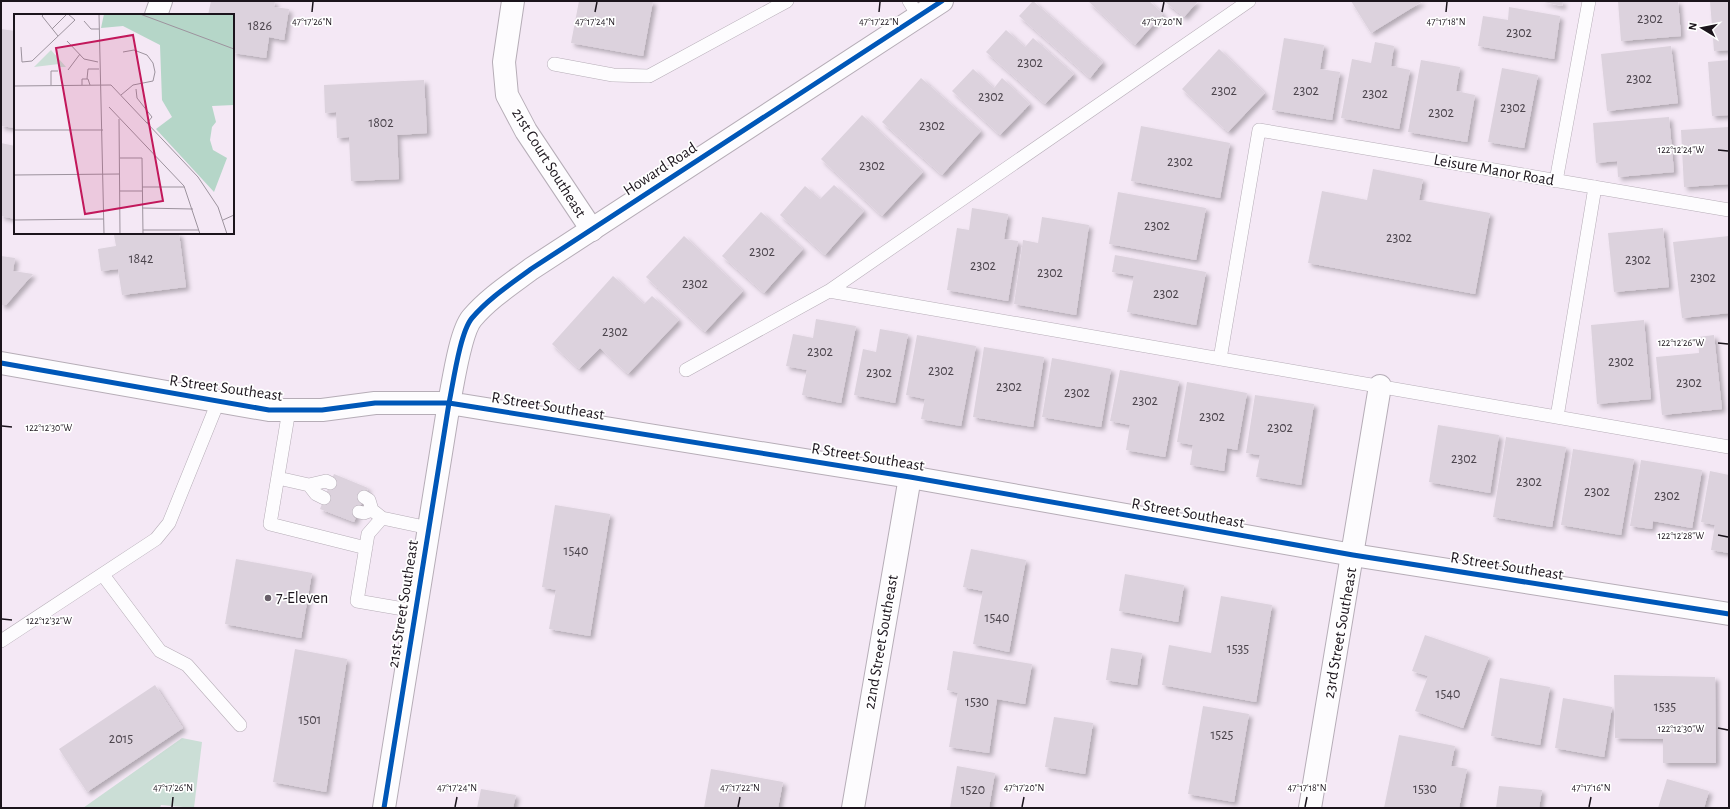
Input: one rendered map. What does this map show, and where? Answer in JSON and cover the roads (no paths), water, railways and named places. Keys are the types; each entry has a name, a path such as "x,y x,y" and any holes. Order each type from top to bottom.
{"street":[{"path":"156,14 161,1"},
{"name":"21st Court Southeast","path":"513,1 504,62 507,95 526,131 592,230"},
{"name":"Howard Road","path":"449,403 460,350 471,319 498,293 914,9 942,1"},
{"name":"R Street Southeast","path":"1,363 269,410 322,410 375,403 449,403 910,477 1353,555 1729,614"},
{"name":"23rd Street Southeast","path":"1310,808 1380,386"},
{"name":"21st Street Southeast","path":"384,808 449,403"},
{"name":"22nd Street Southeast","path":"853,808 910,477"}],"lane":[{"path":"554,64 613,75 649,76 787,1"},
{"path":"686,370 829,290 1249,1"},
{"path":"1556,181 1589,1"},
{"name":"Leisure Manor Road","path":"1220,358 1260,130 1729,210"},
{"path":"1557,417 1595,187"},
{"path":"829,290 1729,447"},
{"path":"1,641 156,539 169,523 218,402"},
{"path":"289,410 270,524 366,548"},
{"path":"278,478 309,485 326,481 330,483"},
{"path":"309,485 316,494 324,498"},
{"path":"364,497 369,500 372,510 382,518 429,528"},
{"path":"359,512 364,513 372,510"},
{"path":"382,518 368,534 357,601 415,611"},
{"path":"103,574 160,651 187,665 240,725"}],"place":[{"name":"7-Eleven","path":"268,598"}]}
